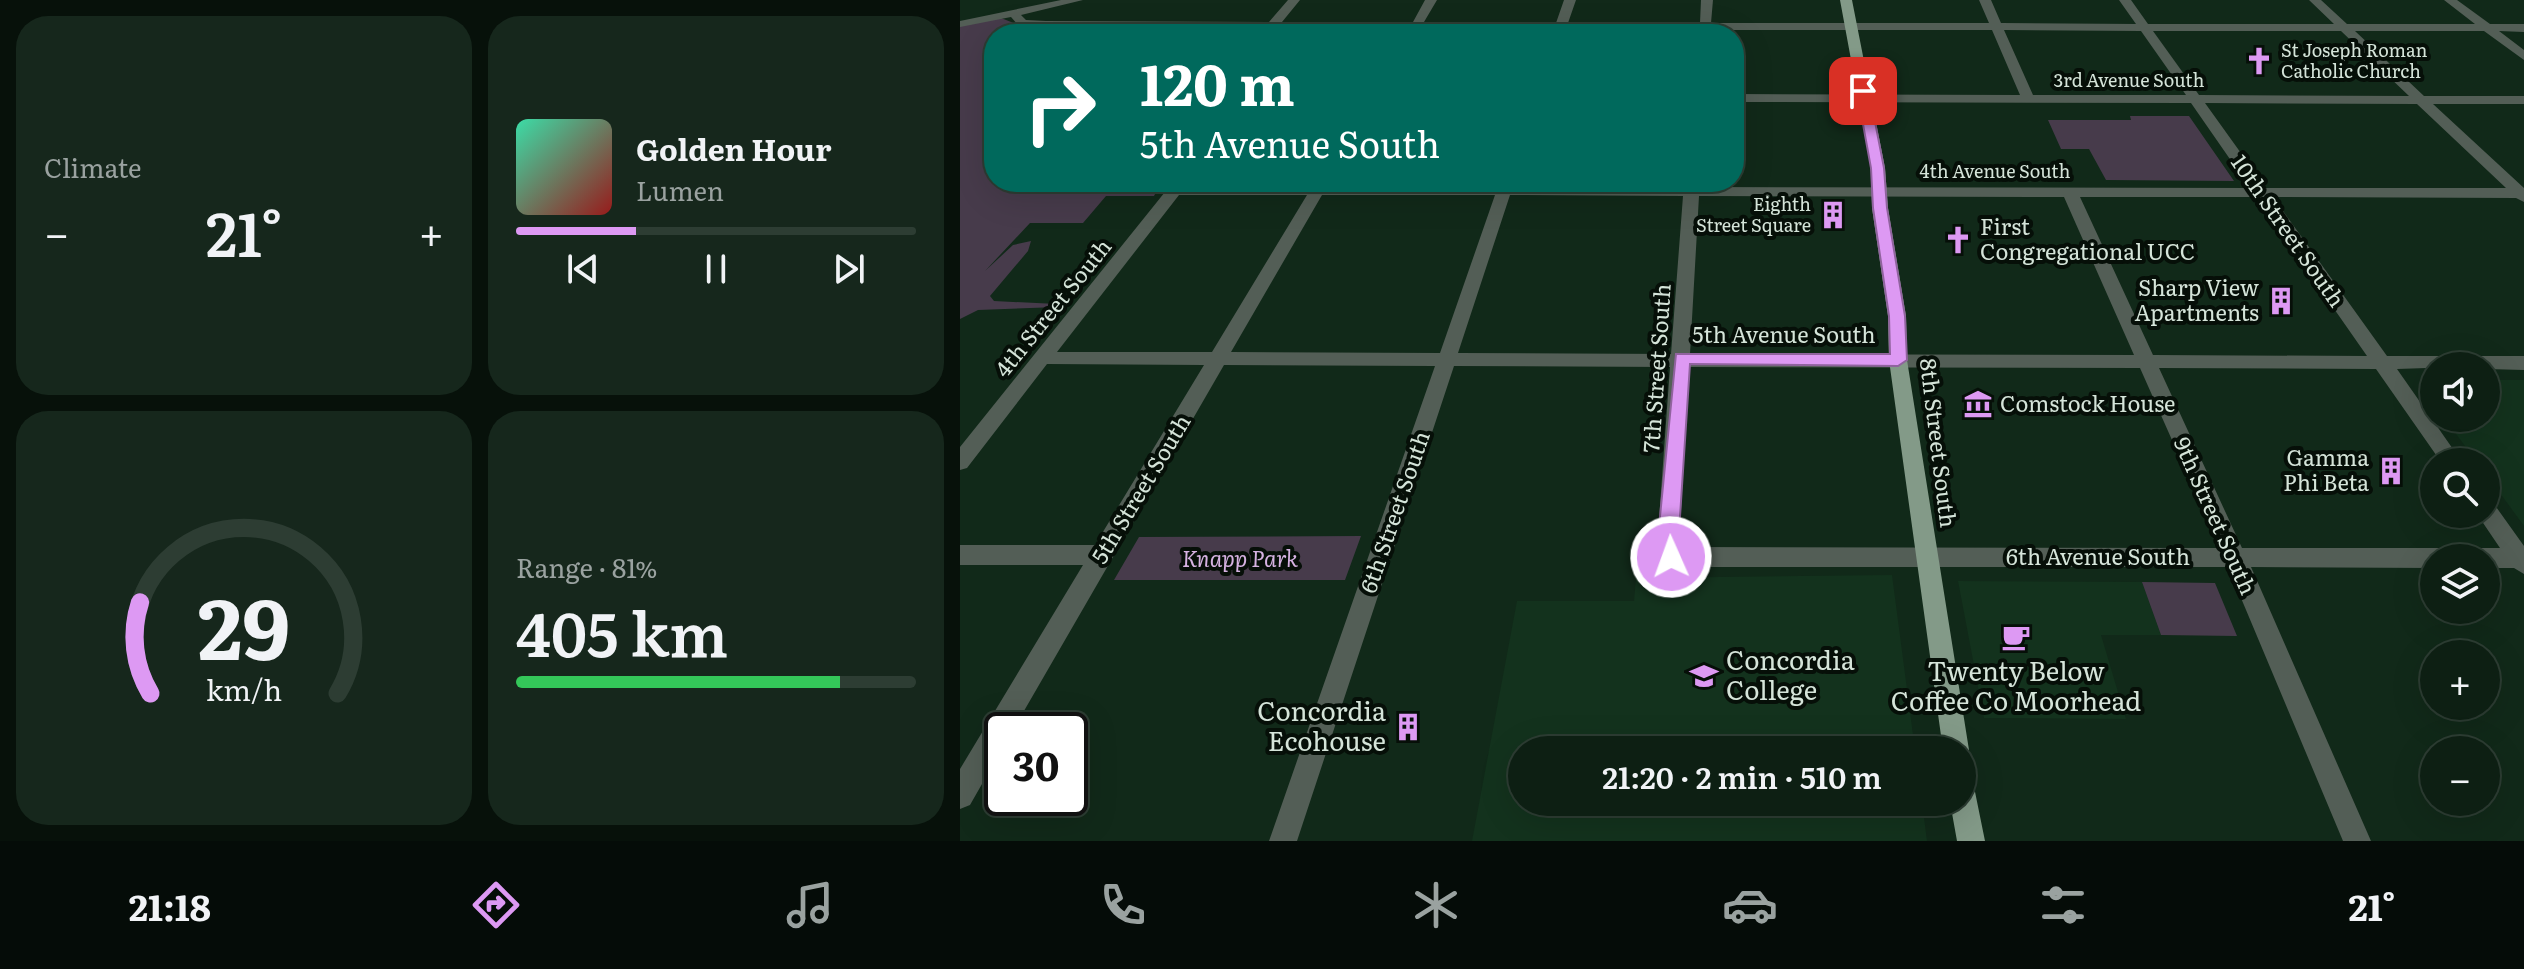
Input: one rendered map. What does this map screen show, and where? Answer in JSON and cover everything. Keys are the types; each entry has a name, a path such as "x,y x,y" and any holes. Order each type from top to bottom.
{"main road":[{"path":"1849,13 1857,0"},
{"name":"8th Street South","path":"1849,13 1878,168 1897,316 1898,360 1954,736"},
{"path":"1967,816 1971,841"}],"street":[{"path":"960,24 1077,0"},
{"path":"1273,24 1294,0"},
{"path":"1417,24 1431,0"},
{"path":"1562,24 1570,0"},
{"path":"1705,24 1707,0"},
{"path":"1985,0 2028,99"},
{"name":"10th Street South","path":"2125,0 2442,448"},
{"path":"2315,0 2523,194"},
{"path":"2450,0 2524,56"},
{"path":"1014,13 1022,23 1031,24"},
{"path":"1744,25 1849,13 1997,27 2524,28"},
{"name":"3rd Avenue South","path":"1744,98 2524,100"},
{"name":"4th Avenue South","path":"1744,188 1879,192 2523,194"},
{"name":"4th Street South","path":"960,462 1174,192"},
{"name":"5th Street South","path":"960,795 1220,359 1316,192"},
{"name":"6th Street South","path":"1283,841 1504,192"},
{"name":"7th Street South","path":"1671,557 1668,547 1692,192"},
{"name":"9th Street South","path":"2070,192 2235,557 2357,841"},
{"name":"5th Avenue South","path":"1044,358 2524,363"},
{"path":"2499,528 2523,560"},
{"path":"960,555 1101,555"},
{"name":"6th Avenue South","path":"1671,557 2523,560"}],"shaded area":[{"path":"2500,380 2524,380 2524,526 2500,493 2500,448 2466,448 2454,432 2500,432"},
{"name":"Concordia College","path":"1892,575 1913,736 1508,736 1508,816 1924,816 1927,841 1472,841 1517,601 1634,601 1636,578"},
{"path":"1958,581 2142,582 2161,635 2101,635 2126,719 1984,718"}],"green space":[{"path":"1001,18 1016,24 984,24 984,192 1156,192 1154,196 1106,196 1083,223 1030,223 985,271 1013,245 1031,241 1028,251 990,296 994,301 1057,304 1058,307 978,310 960,319 960,26"},
{"path":"2130,116 2189,116 2234,181 2106,180 2089,149 2061,149 2048,120 2131,120"},
{"name":"Knapp Park","path":"1361,536 1345,580 1114,580 1139,537"},
{"path":"2142,582 2215,583 2237,636 2161,635"}],"place":[{"name":"St Joseph Roman Catholic Church","path":"2259,61"},
{"name":"Eighth Street Square","path":"1833,215"},
{"name":"First Congregational UCC","path":"1958,240"},
{"name":"Sharp View Apartments","path":"2281,301"},
{"name":"Comstock House","path":"1978,404"},
{"name":"Gamma Phi Beta","path":"2391,471"},
{"name":"Twenty Below Coffee Co Moorhead","path":"2016,637"},
{"name":"Concordia College","path":"1704,676"},
{"name":"Concordia Ecohouse","path":"1408,727"}],"route":[{"path":"1671,557 1668,547 1682,358 1898,360 1897,316 1880,208 1878,168 1863,91"}]}
